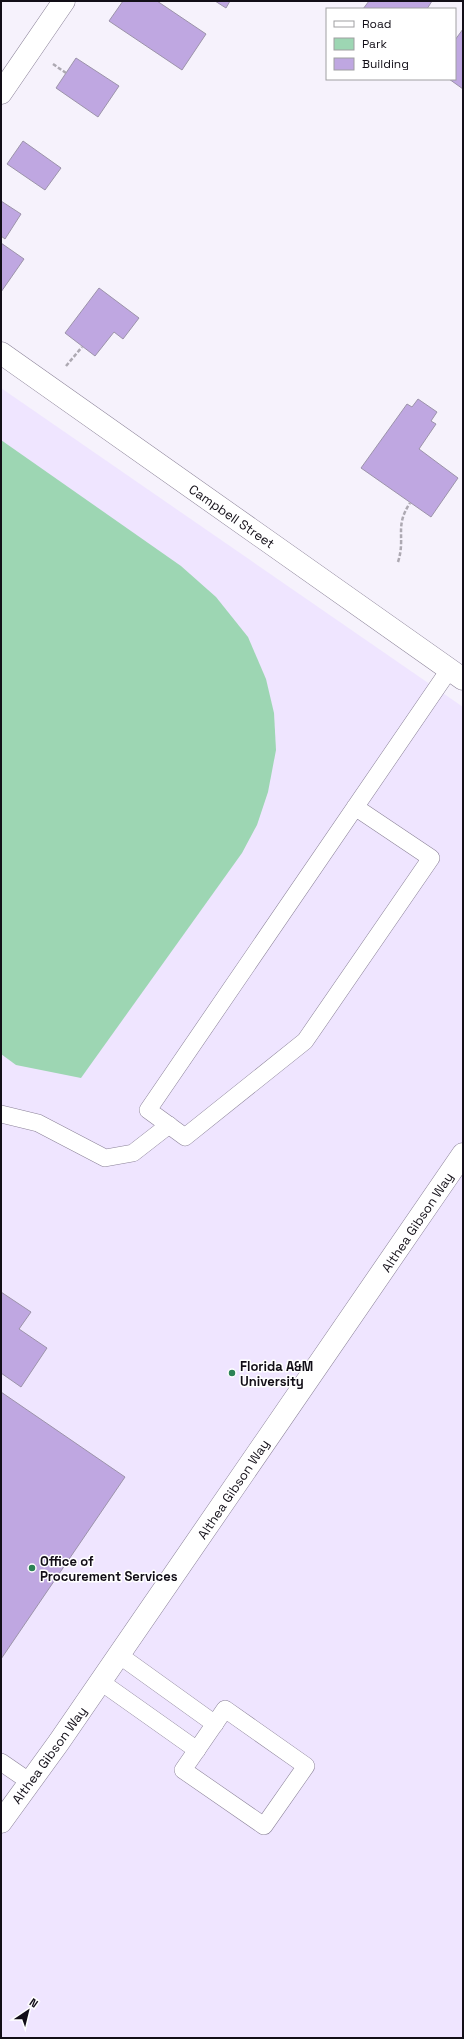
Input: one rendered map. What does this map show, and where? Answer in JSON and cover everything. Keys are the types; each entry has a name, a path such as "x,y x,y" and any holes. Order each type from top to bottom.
{"street":[{"path":"1,93 64,1"},
{"name":"Campbell Street","path":"1,353 456,674"},
{"name":"Althea Gibson Way","path":"1,1822 101,1682 463,1154"}],"lane":[{"path":"355,807 431,858 305,1041 185,1137 148,1110 355,807 456,674"},
{"path":"1,1114 38,1124 105,1158 133,1153 169,1125"},
{"path":"119,1655 215,1724"},
{"path":"101,1682 197,1750"},
{"path":"225,1710 306,1766 264,1826 183,1770 197,1750 225,1710"},
{"path":"1,1762 30,1782"}],"path":[{"path":"398,562 402,550 400,531 402,514 410,503"}],"shaded area":[{"name":"Florida A&M University","path":"1,388 463,707 463,2038 1,2038"}],"green space":[{"path":"1,440 181,566 216,597 248,637 266,679 274,713 276,750 268,792 257,825 242,853 81,1078 16,1065 1,1054"}],"building":[{"path":"123,1 157,1 206,34 182,70 109,21"},
{"path":"215,1 230,1 226,8"},
{"path":"369,1 432,1 428,8 364,8"},
{"path":"463,29 463,89 450,80 456,80 456,39"},
{"path":"76,58 119,86 98,117 56,88"},
{"path":"23,141 61,168 45,190 7,164"},
{"path":"1,201 21,214 5,239 1,236"},
{"path":"1,243 24,259 1,292"},
{"path":"99,288 139,318 123,339 114,332 95,356 65,333"},
{"path":"418,399 437,412 431,421 436,424 419,449 458,478 431,517 361,468 407,404 412,407"},
{"path":"1,1292 31,1312 19,1329 47,1348 21,1387 1,1373"},
{"name":"Office of Procurement Services","path":"1,1392 125,1477 1,1659"}],"place":[{"name":"Florida A&M University","path":"232,1373"},
{"name":"Office of Procurement Services","path":"32,1568"}]}
